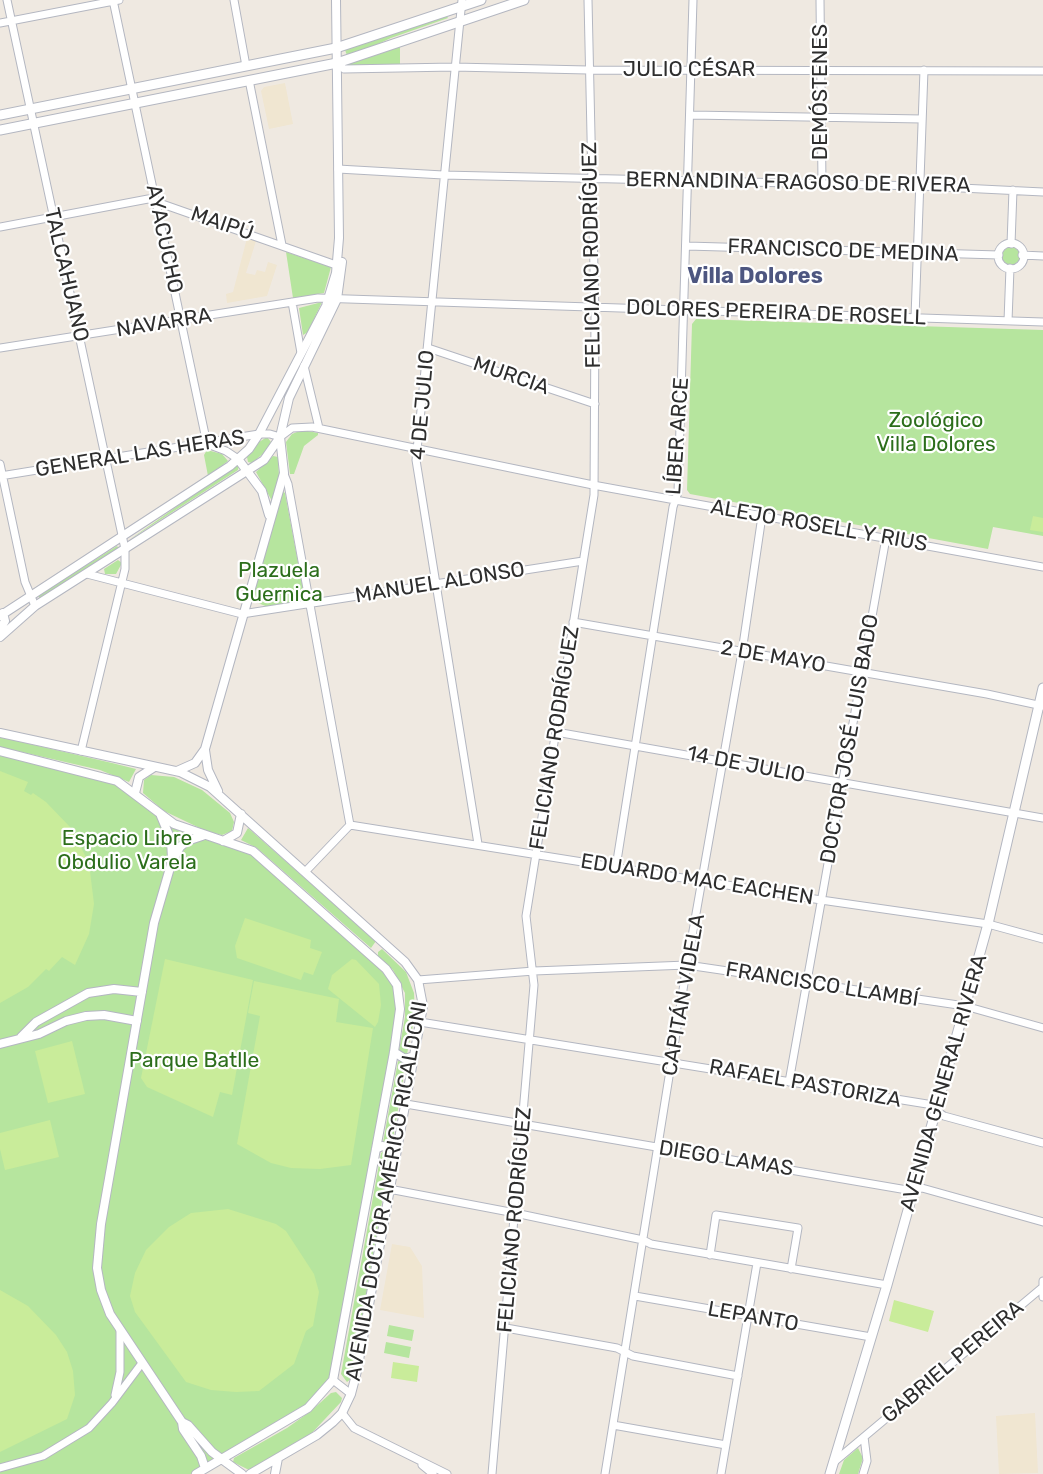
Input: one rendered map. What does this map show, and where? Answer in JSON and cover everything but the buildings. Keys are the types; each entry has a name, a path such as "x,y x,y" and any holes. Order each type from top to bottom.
{"main road":[{"path":"0,115 336,48 461,3 481,0"},
{"path":"0,130 337,63 524,0"},
{"name":"AVENIDA GENERAL RIVERA","path":"830,1474 887,1285 988,924 1041,706 1043,688"}],"street":[{"name":"TALCAHUANO","path":"7,0 125,549"},
{"path":"0,23 115,0"},
{"name":"AYACUCHO","path":"115,0 207,444"},
{"path":"234,0 246,66"},
{"path":"0,629 5,621 1,613 122,538 238,459 259,434 333,299 339,238 336,0"},
{"name":"FELICIANO RODRÍGUEZ","path":"492,1474 530,1039 534,971 525,928 594,495 594,308 588,0"},
{"name":"LÍBER ARCE","path":"616,867 634,744 678,492 693,0"},
{"name":"DEMÓSTENES","path":"820,0 822,183"},
{"name":"4 DE JULIO","path":"461,3 416,460 478,844"},
{"name":"JULIO CÉSAR","path":"337,63 344,69 454,67 588,70 1043,71"},
{"path":"915,317 924,70"},
{"path":"249,80 282,245"},
{"path":"690,115 922,119"},
{"name":"BERNANDINA FRAGOSO DE RIVERA","path":"338,169 443,175 822,183 1043,192"},
{"path":"999,253 1000,264 1017,268 1022,256 1019,245 1011,244 1013,190"},
{"name":"MAIPÚ","path":"0,227 144,199 336,265"},
{"path":"306,872 350,825 284,473 280,437 289,398 342,274 339,238"},
{"name":"FRANCISCO DE MEDINA","path":"687,246 917,254 999,253 1002,245 1011,244"},
{"path":"1022,256 1043,256"},
{"path":"1008,321 1010,268"},
{"name":"DOLORES PEREIRA DE ROSELL","path":"333,299 1043,322"},
{"name":"NAVARRA","path":"0,348 292,302 333,299"},
{"path":"292,302 301,354"},
{"name":"MURCIA","path":"428,348 595,404"},
{"path":"304,366 319,428"},
{"name":"ALEJO ROSELL Y RIUS","path":"280,437 300,426 319,428 593,485 1043,567"},
{"name":"GENERAL LAS HERAS","path":"1,476 259,434 280,437"},
{"path":"0,637 35,606 264,460 280,437"},
{"path":"207,444 226,451 248,470 266,498 269,519"},
{"path":"0,464 29,596 35,606"},
{"path":"176,772 195,763 205,749 284,473"},
{"name":"CAPITÁN VIDELA","path":"605,1474 687,965 742,652 762,516"},
{"name":"DOCTOR JOSÉ LUIS BADO","path":"789,1082 886,538"},
{"path":"81,751 122,582 125,549"},
{"name":"MANUEL ALONSO","path":"87,574 242,614 582,561"},
{"name":"2 DE MAYO","path":"573,622 1041,706"},
{"name":"14 DE JULIO","path":"556,732 1043,818"},
{"name":"AVENIDA DOCTOR AMÉRICO RICALDONI","path":"0,733 176,772 218,792 405,962 418,980 423,1006 351,1394 342,1413 317,1435 250,1474"},
{"path":"205,749 208,770 218,792"},
{"name":"AVENIDA DOCTOR AMÉRICO RICALDONI","path":"0,751 108,777 135,793 161,816 204,836 245,847 261,857 393,977 400,996 394,1052 333,1380 308,1408 196,1474"},
{"path":"135,793 139,777 154,768"},
{"path":"223,841 237,833 241,814"},
{"path":"161,816 171,840 172,861 154,923 97,1255 104,1300 120,1331 182,1422 183,1429 201,1456 205,1468"},
{"name":"EDUARDO MAC EACHEN","path":"350,825 821,900 988,924 1043,939"},
{"path":"172,861 187,841 204,836"},
{"path":"372,957 375,947 384,944"},
{"name":"FRANCISCO LLAMBÍ","path":"418,980 534,971 687,965 965,1006 1043,1028"},
{"path":"20,1037 36,1022 88,993 114,989 142,992"},
{"path":"0,1044 20,1037 39,1034 66,1021 86,1016 104,1015 137,1021"},
{"name":"RAFAEL PASTORIZA","path":"420,1023 927,1104 936,1111 1043,1143"},
{"path":"394,1052 405,1059 414,1056"},
{"name":"DIEGO LAMAS","path":"406,1104 658,1148 913,1189 922,1188 1043,1222"},
{"path":"376,1149 382,1146 390,1148 396,1154"},
{"path":"389,1189 643,1239 651,1244 887,1285"},
{"path":"710,1255 716,1215 798,1228 791,1269"},
{"path":"721,1474 757,1263"},
{"path":"1043,1285 1043,1297"},
{"name":"GABRIEL PEREIRA","path":"834,1463 1043,1285"},
{"name":"LEPANTO","path":"635,1296 872,1337"},
{"path":"506,1328 738,1376"},
{"path":"112,1403 120,1372 120,1331"},
{"path":"0,1468 34,1459 67,1443 89,1428 112,1403 142,1363"},
{"name":"AVENIDA DOCTOR AMÉRICO RICALDONI","path":"333,1380 351,1394"},
{"path":"342,1413 354,1428 447,1474"},
{"path":"182,1422 188,1425 221,1459 242,1474"},
{"path":"613,1425 726,1445"},
{"name":"GABRIEL PEREIRA","path":"863,1474 867,1461 864,1437"},
{"path":"275,1474 278,1458"},
{"path":"415,1460 433,1474"}],"shaded area":[{"path":"285,83 293,124 269,129 261,91 264,87"},
{"path":"247,238 256,241 246,273 255,275 257,270 265,272 268,262 277,265 267,296 227,303 226,294 233,292"},
{"path":"392,1244 410,1247 422,1266 424,1318 380,1310"},
{"path":"1035,1413 1038,1473 999,1474 996,1416"}],"green space":[{"path":"446,15 448,18 391,38 348,58 345,50"},
{"path":"400,46 400,65 348,65 349,63"},
{"path":"1011,247 1017,250 1020,256 1017,262 1011,265 1005,262 1002,256 1005,250"},
{"path":"286,252 331,267 324,293 293,298"},
{"path":"322,302 308,332 303,335 299,308"},
{"name":"Zoológico Villa Dolores","path":"696,319 1043,330 1043,536 993,527 988,549 690,494 687,490 692,324"},
{"path":"302,430 318,433 318,435 304,446 294,474 290,474 286,442 292,434"},
{"path":"267,437 271,442 265,452 252,463 248,462 247,457 259,442"},
{"path":"207,450 222,454 228,461 208,476 204,455"},
{"path":"273,456 278,457 279,476 272,501 256,472"},
{"path":"239,465 238,470 129,540"},
{"name":"Plazuela Guernica","path":"282,491 285,493 303,589 293,603 268,607 258,603 254,591"},
{"path":"1033,516 1043,518 1043,532 1030,530"},
{"path":"117,546 119,549 39,598 39,595"},
{"path":"118,560 122,563 116,574 105,574 104,569"},
{"path":"0,737 136,769 129,782 100,770 0,747"},
{"name":"Parque Batlle","path":"0,751 108,777 161,816 239,845 386,969 400,996 338,1364 322,1395 196,1474 0,1474"},
{"path":"0,771 28,782 24,791 31,795 33,793 46,802 71,828 89,863 94,904 89,934 75,965 62,957 49,971 46,969 28,987 0,1003"},
{"path":"151,775 174,777 202,790 230,813 234,822 232,831 222,835 206,831 164,811 143,793 144,780"},
{"path":"248,828 376,941 371,948 257,848 241,840"},
{"path":"245,918 311,940 310,948 322,952 313,975 304,972 301,980 237,958 235,946"},
{"path":"382,949 406,972 414,993 415,1015 407,1054 401,1054 399,1050 405,1017 405,993 393,970 378,956 378,952"},
{"path":"165,959 253,980 232,1095 220,1092 213,1117 147,1087 141,1078"},
{"path":"352,959 356,960 379,984 381,1005 375,1027 328,989 332,975"},
{"path":"254,981 339,999 336,1022 373,1028 351,1165 320,1169 291,1168 271,1163 237,1144 260,1016 248,1013"},
{"path":"72,1041 85,1094 48,1103 35,1051"},
{"path":"398,1061 406,1063 392,1144 383,1142"},
{"path":"50,1120 59,1157 5,1170 0,1149 0,1133"},
{"path":"390,1152 390,1155 352,1378 347,1382 341,1374 381,1153"},
{"path":"228,1209 276,1224 286,1231 314,1274 319,1292 313,1326 306,1331 294,1364 259,1391 211,1390 186,1382 135,1312 130,1296 135,1273 146,1250 169,1227 191,1213"},
{"path":"0,1290 28,1306 56,1335 67,1352 73,1371 75,1395 67,1419 0,1452"},
{"path":"894,1300 934,1311 928,1332 889,1321"},
{"path":"389,1325 414,1330 412,1341 387,1336"},
{"path":"386,1342 411,1347 409,1358 384,1353"},
{"path":"393,1362 419,1366 417,1382 391,1378"},
{"path":"336,1392 342,1398 341,1402 309,1436 249,1470 233,1462 234,1458 287,1428 331,1393"},
{"path":"858,1448 863,1458 858,1474 839,1474 844,1460"}],"district":[{"name":"Villa Dolores","path":"755,277"}],"park label":[{"name":"Espacio Libre Obdulio Varela","path":"127,851"}]}
